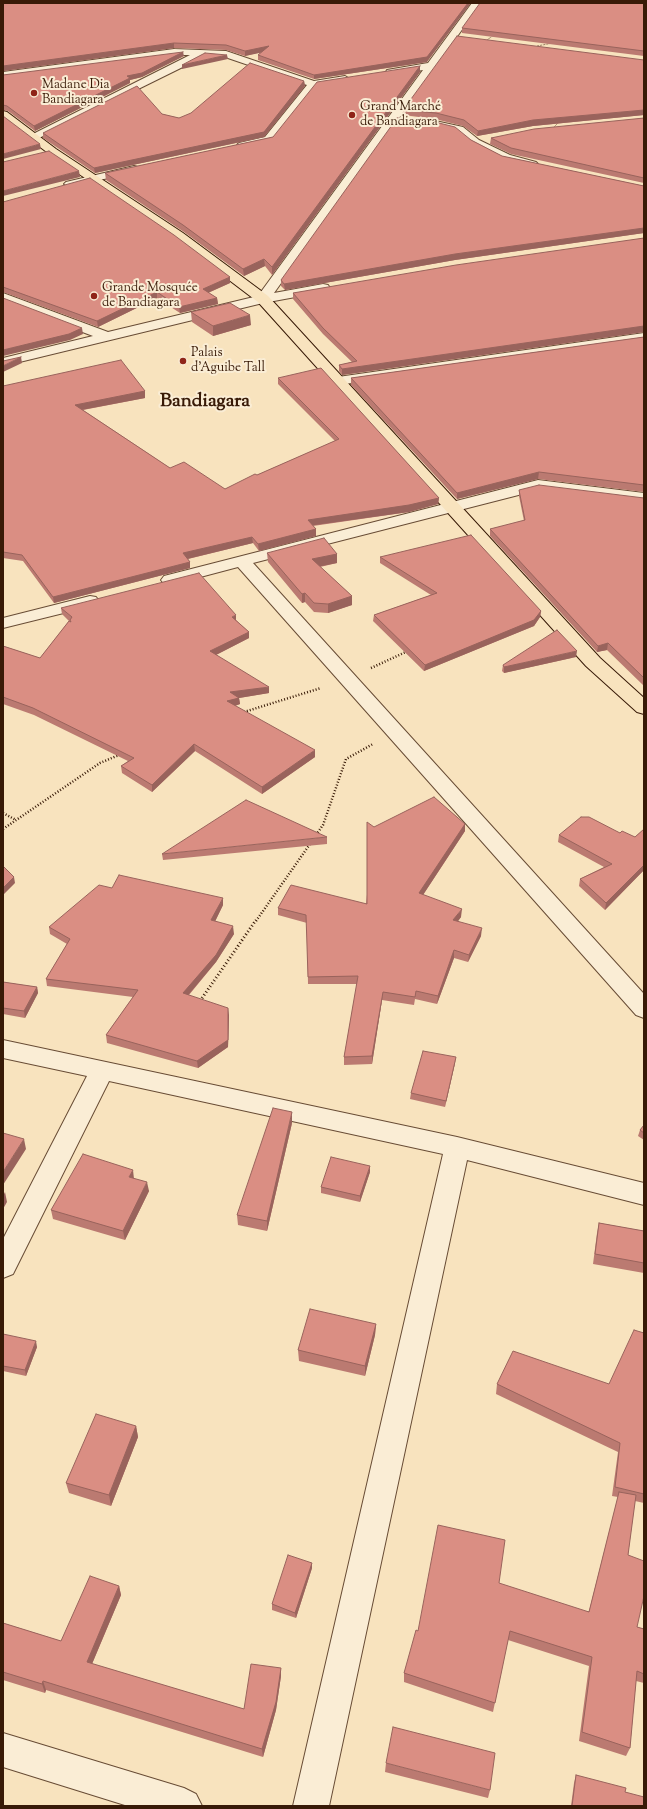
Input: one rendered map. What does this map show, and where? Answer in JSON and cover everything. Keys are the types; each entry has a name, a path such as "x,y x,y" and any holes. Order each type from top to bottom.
{"main road":[{"path":"3,114 36,137 45,153 92,178 179,236 263,299 593,662 644,708"}],"street":[{"path":"263,299 477,3"},
{"path":"453,36 487,40"},
{"path":"3,75 174,52 226,54 313,84 353,78"},
{"path":"36,137 204,53"},
{"path":"384,73 431,66"},
{"path":"230,148 269,140 313,84"},
{"path":"393,119 435,123 459,129 475,142 506,158 542,166"},
{"path":"475,142 489,139"},
{"path":"62,186 146,166"},
{"path":"3,362 104,336 263,299 332,287"},
{"path":"3,297 104,336"},
{"path":"338,381 644,337"},
{"path":"157,584 452,506 538,485 644,498"},
{"path":"242,562 644,1009"},
{"path":"3,623 103,597"},
{"path":"3,1049 457,1147 644,1194"},
{"path":"3,1266 102,1071"},
{"path":"311,1806 457,1147"},
{"path":"3,1750 184,1806"}],"path":[{"path":"487,40 499,32"},
{"path":"537,46 558,42"},
{"path":"553,128 563,117"},
{"path":"243,712 348,679 411,650"},
{"path":"200,1002 323,825 346,759 395,732"},
{"path":"3,829 100,763 121,754"},
{"path":"3,813 16,820"}],"building":[{"path":"3,3 468,3 427,57 314,75 258,55 269,46 245,51 226,45 174,43 3,66"},
{"path":"480,3 644,3 644,51 462,28"},
{"path":"457,36 644,60 644,110 533,120 478,131 464,120 436,113 403,110"},
{"path":"183,52 142,73 127,76 130,78 34,126 7,106 3,105 3,75"},
{"path":"205,53 227,55 182,65"},
{"path":"250,63 304,81 264,132 94,168 43,133 137,86 162,114 179,118 191,113"},
{"path":"420,66 272,267 264,259 243,269 183,225 105,173 273,137 317,82"},
{"path":"3,116 40,144 3,154"},
{"path":"397,118 435,122 455,127 471,140 502,156 644,186 644,228 455,254 284,284 281,280"},
{"path":"644,118 644,178 511,148 491,138 534,129"},
{"path":"49,151 79,171 3,191 3,162"},
{"path":"90,178 174,235 230,277 203,289 217,298 179,307 157,292 97,321 3,287 3,202"},
{"path":"644,238 644,326 342,369 339,365 357,361 323,328 293,293 456,265"},
{"path":"3,298 82,328 69,334 3,350"},
{"path":"230,303 250,315 213,326 191,312"},
{"path":"644,337 644,485 539,472 457,493 351,378"},
{"path":"21,357 3,366 3,361"},
{"path":"121,360 145,391 75,405 170,468 184,462 225,489 255,474 257,475 339,439 278,378 321,368 439,498 409,505 308,520 316,529 258,544 252,537 183,553 190,562 53,597 22,555 3,552 3,386"},
{"path":"539,485 644,498 644,678 608,643 598,646 490,529 525,520 519,490"},
{"path":"471,535 541,611 534,620 425,665 374,615 437,593 380,557"},
{"path":"324,538 337,554 312,559 352,596 328,604 314,603 305,593 302,594 267,553"},
{"path":"199,573 236,615 232,617 249,632 210,651 269,687 230,692 239,698 227,701 315,750 262,787 194,744 152,785 121,766 134,758 33,708 3,697 3,646 40,658 69,621 71,622 70,620 72,617 61,608"},
{"path":"557,630 577,651 504,667 503,665"},
{"path":"434,797 465,824 419,893 462,909 453,920 482,928 469,955 454,950 438,996 416,991 415,997 383,992 372,1056 344,1057 358,976 308,977 306,915 278,908 291,885 367,904 367,822 374,827"},
{"path":"246,800 327,837 162,854"},
{"path":"581,817 589,817 620,833 622,831 635,837 644,829 644,865 606,903 580,879 612,864 559,835"},
{"path":"3,866 14,877 3,888"},
{"path":"119,875 223,898 211,920 233,926 216,955 183,993 228,1008 228,1040 197,1061 106,1035 138,990 46,979 70,939 49,927 99,885 112,888"},
{"path":"3,982 37,987 24,1011 3,1008"},
{"path":"423,1051 456,1057 446,1101 411,1093"},
{"path":"273,1108 292,1112 267,1221 237,1215"},
{"path":"644,1125 644,1133 640,1130"},
{"path":"3,1133 24,1139 3,1172"},
{"path":"83,1154 133,1170 129,1177 147,1182 123,1231 51,1210"},
{"path":"331,1157 370,1166 360,1196 321,1187"},
{"path":"599,1223 644,1231 644,1263 595,1254"},
{"path":"310,1309 376,1324 365,1366 298,1350"},
{"path":"634,1330 644,1333 644,1494 615,1487 620,1443 497,1384 513,1351 609,1384"},
{"path":"3,1334 36,1341 25,1370 3,1366"},
{"path":"96,1414 136,1426 109,1495 66,1483"},
{"path":"619,1492 636,1495 628,1555 644,1561 644,1596 637,1627 644,1629 644,1674 637,1671 630,1748 582,1732 592,1657 510,1631 495,1703 404,1673 416,1630 418,1631 438,1525 505,1540 499,1583 589,1612"},
{"path":"288,1555 312,1563 295,1613 272,1604"},
{"path":"90,1576 119,1586 87,1662 244,1709 251,1664 281,1668 276,1702 262,1749 43,1681 42,1684 3,1672 3,1623 61,1641"},
{"path":"393,1727 495,1753 490,1790 386,1763"},
{"path":"576,1775 626,1788 625,1792 644,1797 644,1806 572,1806"}],"place":[{"name":"Madane Dia Bandiagara","path":"34,93"},
{"name":"Grand Marché de Bandiagara","path":"352,115"},
{"name":"Grande Mosquée de Bandiagara","path":"94,296"},
{"name":"Palais d'Aguibe Tall","path":"183,361"}],"district":[{"name":"Bandiagara","path":"205,403"}]}
